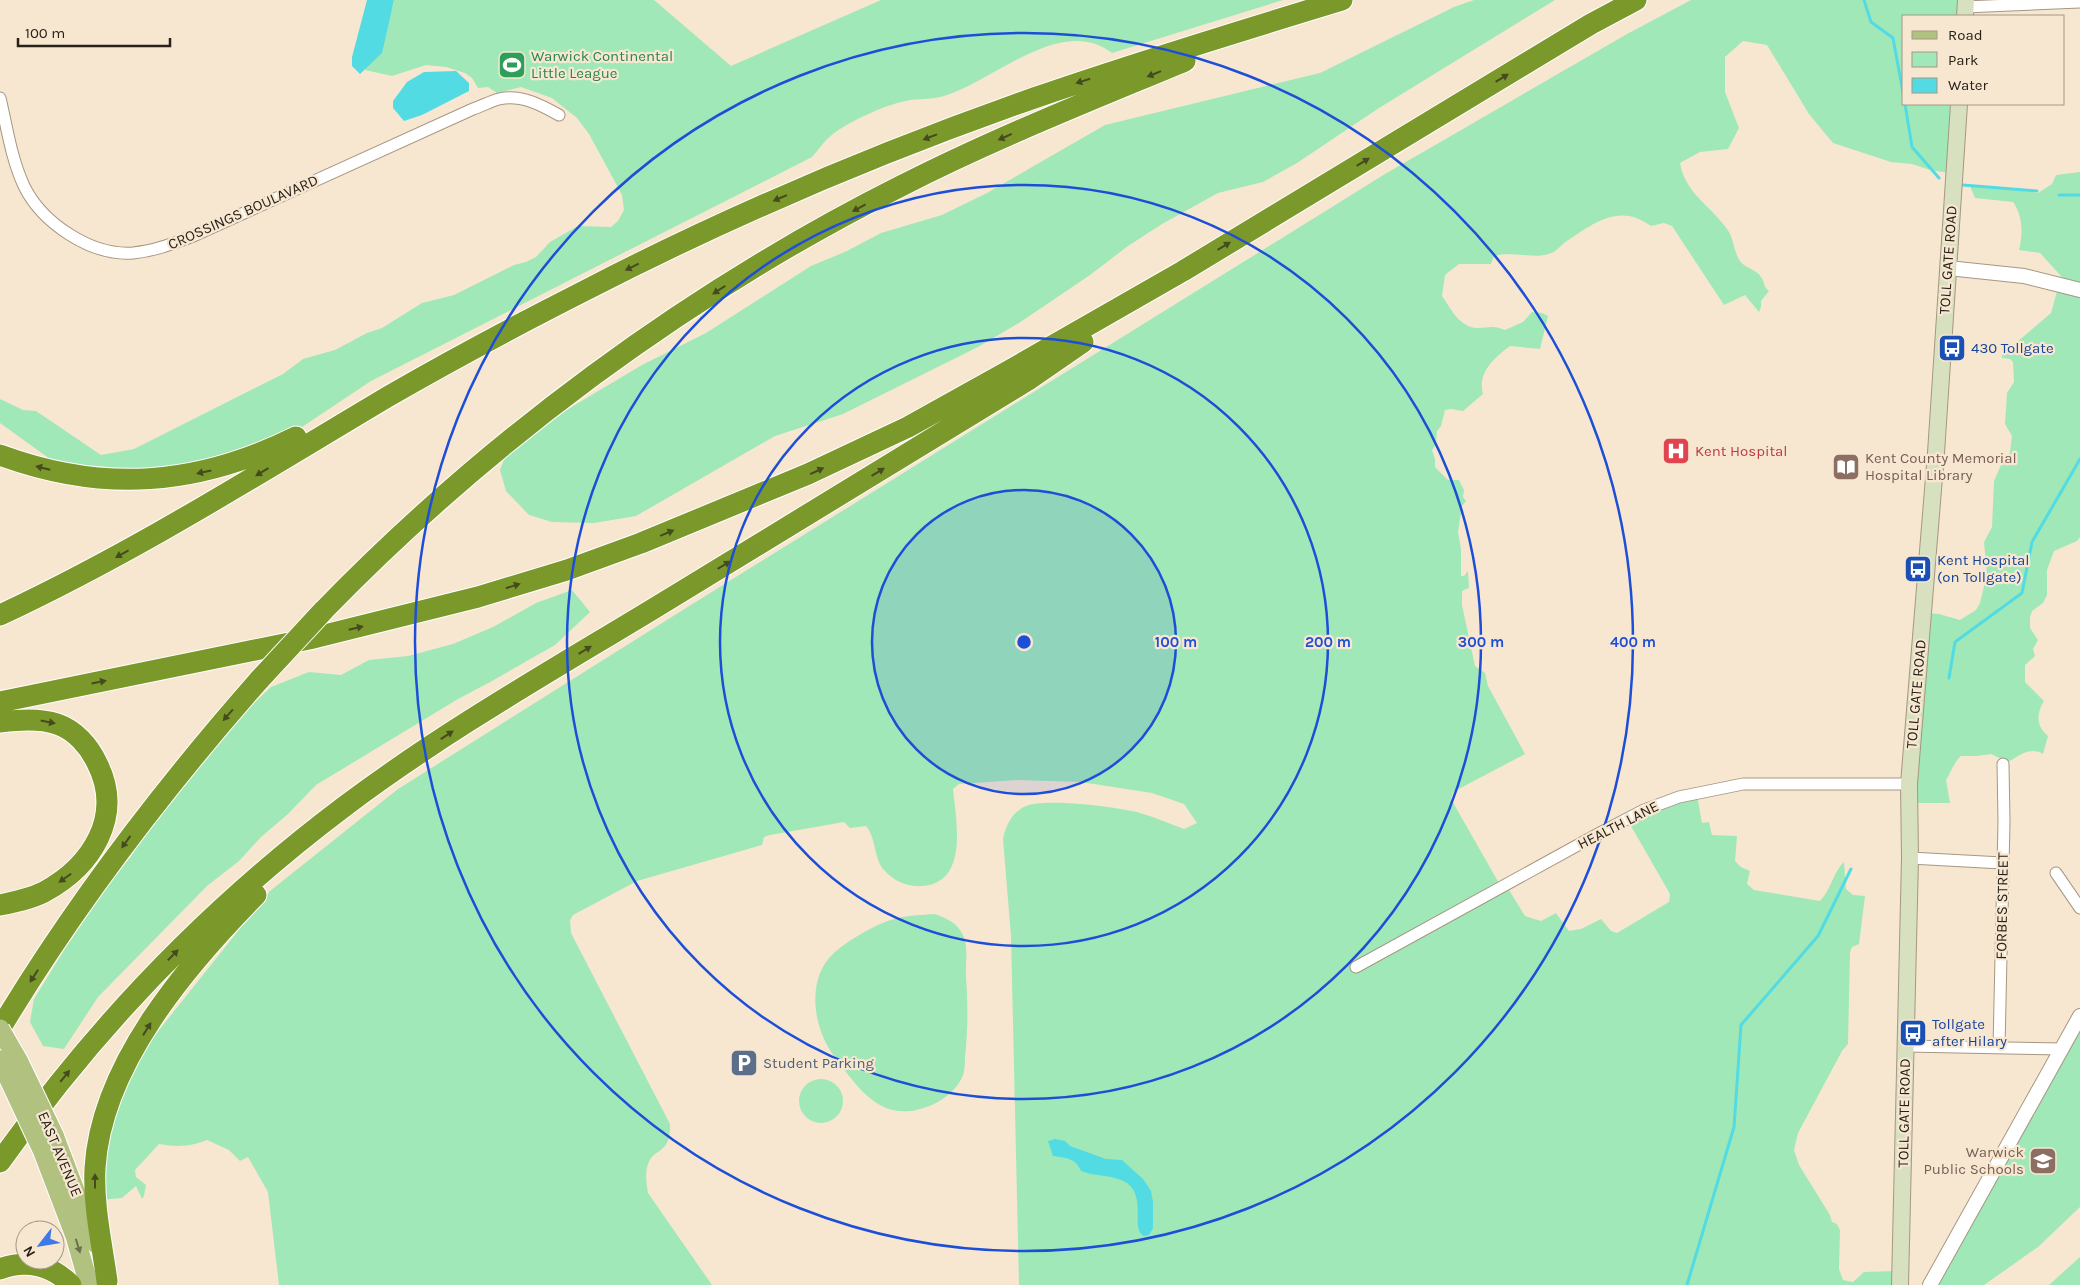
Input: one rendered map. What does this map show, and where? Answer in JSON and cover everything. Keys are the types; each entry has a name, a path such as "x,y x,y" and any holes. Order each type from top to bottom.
{"highway":[{"path":"0,455 55,471 108,479 154,479 197,473 235,464 275,448 455,359 654,256 755,209 858,166 1066,87 1342,0"},
{"path":"0,702 227,657 393,619 478,597 632,547 808,474 891,435 973,392 1183,271 1591,24 1636,0"},
{"path":"0,1029 58,939 126,841 188,762 260,679 323,611 410,527 500,449 602,370 738,278 898,187 973,151 1074,107 1313,9"},
{"path":"0,1162 36,1113 82,1056 180,948 289,850 346,805 406,762 515,693 1028,380 1183,271"},
{"path":"0,615 135,547 455,359"},
{"path":"0,722 39,720 56,724 71,731 84,743 95,758 103,777 107,798 102,831 93,850 81,866 44,892 0,905"},
{"path":"102,1284 96,1205 97,1151 106,1114 119,1080 139,1041 182,979 240,911 285,867 406,762"},
{"path":"0,1269 20,1264 35,1265 57,1273 71,1285"}],"main road":[{"name":"TOLL GATE ROAD","path":"1900,1285 1910,858 1909,784 1934,473 1959,105"},
{"name":"EAST AVENUE","path":"0,1029 54,1135 88,1223 102,1284"},
{"name":"EAST AVENUE","path":"0,1060 43,1152 75,1236 102,1284"}],"street":[{"path":"1965,8 2080,2"},
{"name":"CROSSINGS BOULAVARD","path":"0,98 16,165 25,188 39,209 55,226 82,242 130,253 159,249 191,237 473,109 500,99 519,98 540,104 559,114"},
{"path":"1948,268 2024,276 2080,290"},
{"name":"FORBES STREET","path":"1998,1047 2005,804 2003,764"},
{"name":"HEALTH LANE","path":"1356,967 1598,834 1644,810 1679,797 1743,784 1909,784"},
{"path":"1910,858 2002,863"},
{"path":"2056,873 2080,908"},
{"path":"1930,1285 2080,1016"},
{"path":"1906,1046 2062,1049"}],"green space":[{"path":"394,0 654,0 731,66 881,0 1283,0 1112,53 1092,43 1071,41 1050,46 1028,54 944,96 898,103 868,114 833,134 812,157 371,381 287,437 192,472 68,472 0,423 0,399 23,410 36,411 101,455 134,449 283,374 303,359 335,350 367,333 382,328 422,303 454,295 514,265 536,257 550,242 578,226 611,227 618,221 624,210 622,195 589,134 577,118 552,98 521,87 497,93 488,87 478,88 472,78 465,73 446,67 426,65 392,76 365,70"},
{"path":"1474,0 1555,0 1379,108 1297,163 1263,182 1218,193 1162,224 1019,323 978,347 843,414 775,436 636,516 594,523 552,522 529,515 506,491 500,470 506,454 527,441 553,418 642,365 706,333 811,266 847,251 881,233 942,215 987,193 1105,125 1320,73 1454,7"},
{"path":"1691,0 1965,0 1964,15 1902,15 1902,105 1958,105 1950,173 1930,170 1912,164 1891,162 1833,143 1809,114 1767,45 1743,41 1725,57 1725,92 1739,128 1728,149 1700,152 1680,163 1683,174 1694,192 1729,232 1740,261 1759,275 1769,291 1761,301 1759,312 1745,295 1724,305 1672,226 1664,223 1651,226 1639,219 1628,216 1606,218 1585,229 1550,253 1537,256 1508,254 1494,256 1491,264 1459,264 1445,275 1442,296 1457,317 1466,325 1478,328 1494,327 1505,330 1523,322 1532,312 1548,316 1540,349 1510,346 1488,367 1482,379 1483,394 1463,411 1445,410 1441,426 1437,431 1436,444 1432,450 1435,467 1448,480 1459,480 1464,490 1463,497 1466,501 1462,506 1458,532 1461,549 1461,576 1464,576 1468,571 1469,588 1462,591 1462,605 1475,666 1485,673 1488,686 1525,754 1453,792 1451,799 1500,885 1506,885 1525,916 1541,921 1556,913 1569,931 1581,929 1601,919 1611,931 1617,933 1669,902 1670,894 1627,819 1697,795 1702,823 1709,822 1712,835 1737,836 1735,861 1741,867 1750,871 1747,884 1754,890 1820,901 1844,862 1846,889 1853,895 1865,896 1859,944 1852,947 1850,952 1848,1044 1842,1051 1798,1133 1794,1150 1799,1165 1830,1215 1832,1222 1837,1224 1840,1230 1839,1269 1843,1280 1853,1282 1864,1272 1895,1271 1899,1285 1019,1285 1011,936 1003,839 1006,829 1013,815 1021,809 1026,806 1049,803 1082,804 1130,811 1151,816 1184,829 1197,823 1184,804 1152,793 1081,782 1017,780 959,784 953,789 957,832 953,862 948,874 938,882 923,886 912,886 902,883 889,875 881,866 872,837 866,826 850,828 844,822 764,837 762,845 637,881 573,915 570,920 571,933 670,1124 667,1144 649,1161 646,1179 648,1193 712,1285 279,1285 268,1192 248,1157 240,1161 229,1150 207,1140 183,1146 159,1144 135,1170 136,1177 146,1185 142,1199 136,1186 122,1198 99,1200 97,1175 124,1074 270,891 398,789 1385,174 1627,34"},
{"path":"2080,172 2080,537 2077,541 2054,551 2047,570 2047,595 2043,603 2032,611 2030,617 2030,628 2038,640 2033,649 2035,656 2025,665 2025,682 2044,701 2038,720 2041,728 2048,736 2043,754 2029,751 2008,762 1991,754 1961,756 1954,764 1946,780 1950,803 1915,803 1926,613 1939,614 1960,620 1976,610 1980,603 1987,574 1984,542 1992,527 1994,481 2001,465 2009,460 2012,436 2005,424 2007,393 2014,382 2013,362 2010,359 2002,358 2002,355 2051,313 2059,284 2070,286 2040,253 2019,250 2021,225 2019,213 2013,202 1975,198 1970,186 2038,193 2052,184 2056,175"},
{"path":"572,590 590,612 555,645 458,699 316,785 288,814 261,837 239,861 207,886 98,997 64,1049 43,1046 30,1022 34,999 66,947 109,884 132,855 152,823 238,718 271,687 309,672 341,675 369,660 408,656 453,644 493,627 536,603"},
{"path":"935,914 955,924 965,941 967,1037 964,1071 958,1084 943,1099 916,1110 901,1111 875,1102 864,1093 834,1056 821,1032 817,1018 816,989 819,975 825,963 835,952 855,937 894,919"},
{"name":"Warwick Public Schools","path":"2080,1015 2080,1207 2038,1247 1984,1285 1924,1285"},
{"path":"821,1079 833,1083 839,1089 843,1101 839,1113 833,1119 821,1123 809,1119 803,1113 799,1101 803,1089 809,1083"},
{"path":"2080,1257 2080,1285 2049,1285"}],"water":[{"path":"367,0 394,0 382,53 360,74 352,66 352,57"},
{"path":"456,71 469,83 469,91 422,115 404,121 393,108 393,101 407,82 424,72"},
{"path":"1055,1139 1065,1141 1070,1146 1106,1159 1122,1160 1143,1179 1151,1191 1153,1202 1153,1228 1149,1235 1144,1236 1138,1227 1136,1197 1133,1189 1122,1180 1081,1171 1073,1161 1053,1156 1048,1141"}],"waterway":[{"path":"1864,0 1871,22 1893,38 1902,87"},
{"path":"1905,105 1912,147 1939,178"},
{"path":"1963,185 2037,191"},
{"path":"2059,195 2080,195"},
{"path":"1949,678 1955,642 2022,593 2032,542 2080,459"},
{"path":"1687,1285 1734,1127 1741,1025 1818,936 1851,869"}],"place":[{"name":"Warwick Continental Little League","path":"512,65"},
{"name":"430 Tollgate","path":"1952,348"},
{"name":"Kent Hospital","path":"1676,451"},
{"name":"Kent County Memorial Hospital Library","path":"1846,467"},
{"name":"Kent Hospital (on Tollgate)","path":"1918,569"},
{"name":"Tollgate after Hilary","path":"1913,1033"},
{"name":"Student Parking","path":"744,1063"},
{"name":"Warwick Public Schools","path":"2043,1161"}]}
